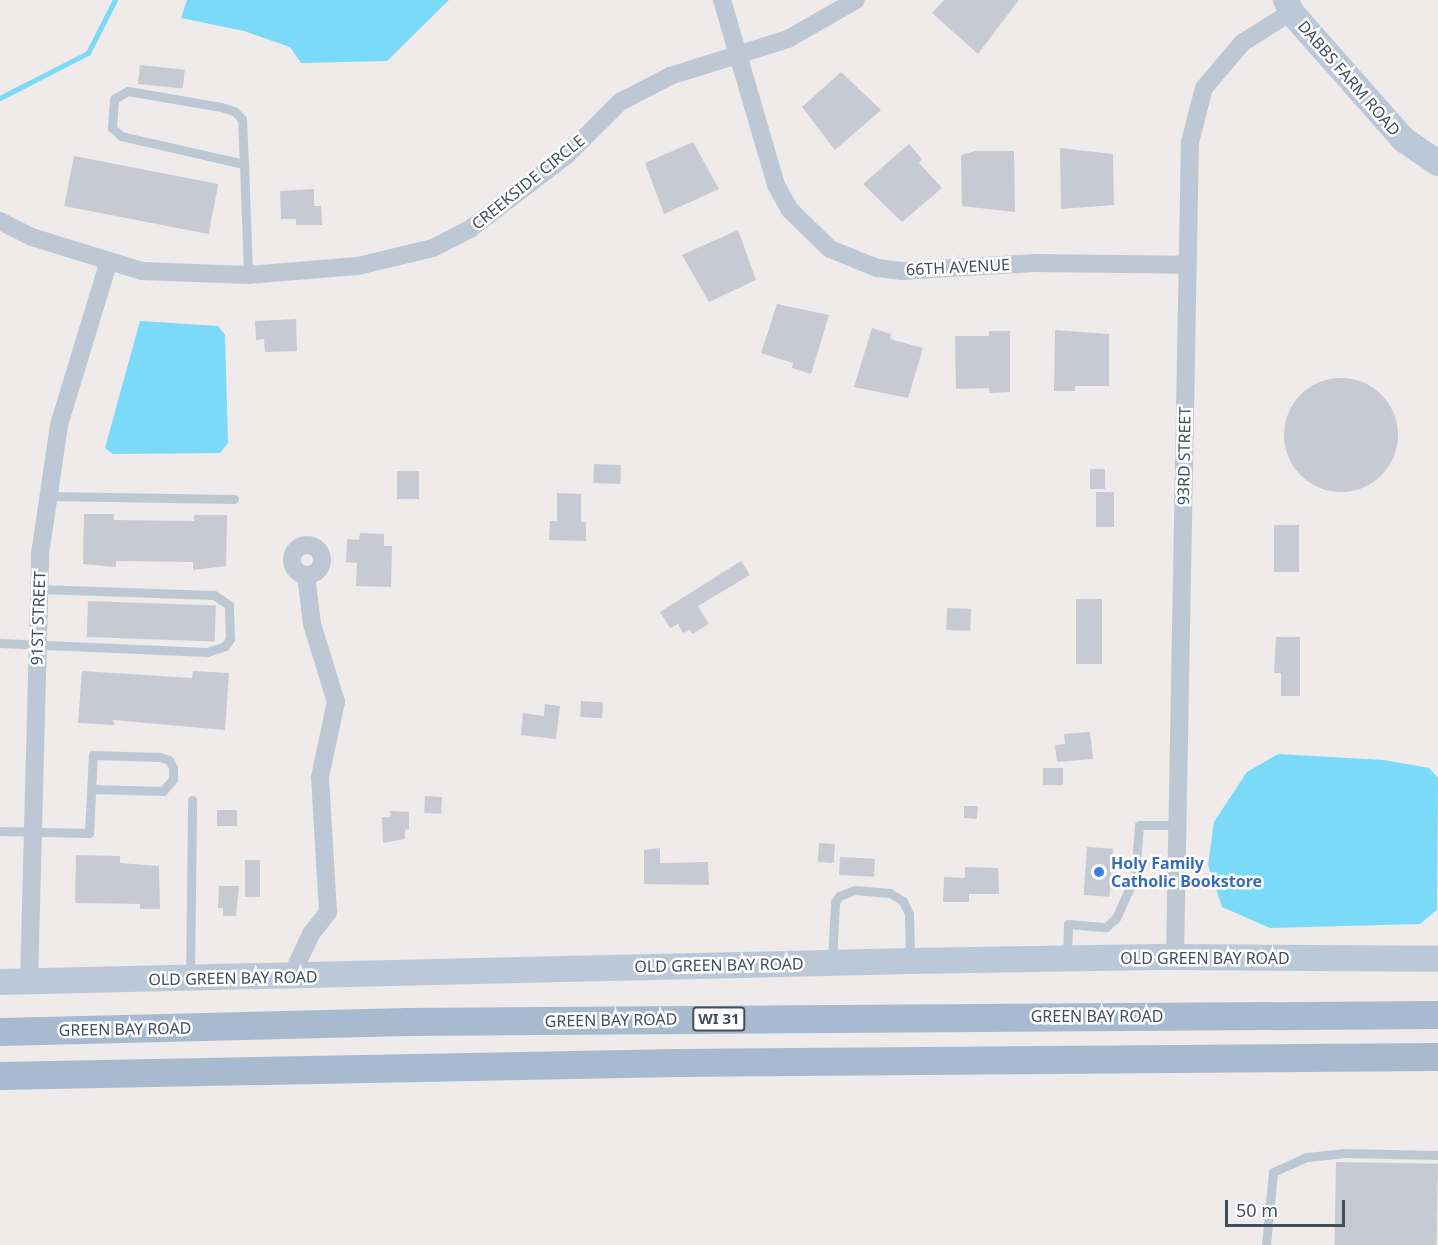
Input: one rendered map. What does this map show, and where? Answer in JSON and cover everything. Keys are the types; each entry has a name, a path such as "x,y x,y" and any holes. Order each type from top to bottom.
{"main road":[{"name":"GREEN BAY ROAD","path":"0,1032 420,1022 1438,1015"},
{"path":"0,1076 678,1062 1438,1057"}],"street":[{"name":"66TH AVENUE","path":"722,0 782,199 830,249 877,268 901,271 1034,263 1187,265"},
{"name":"CREEKSIDE CIRCLE","path":"0,221 32,237 108,264 142,271 248,275 358,266 434,248 470,229 568,154 620,102 670,76 788,39 856,0"},
{"name":"DABBS FARM ROAD","path":"1288,6 1404,140 1438,163"},
{"name":"93RD STREET","path":"1175,957 1190,142 1204,88 1242,43 1288,6"},
{"name":"91ST STREET","path":"29,982 36,645 48,496 62,415 108,264"},
{"path":"291,977 311,934 328,912 320,777 336,702 312,624 306,575"},
{"name":"OLD GREEN BAY ROAD","path":"0,982 1067,958 1438,959"}],"lane":[{"path":"244,164 121,136 112,128 114,99 128,91 234,111 242,119 244,164 248,275"},
{"path":"48,496 234,499"},
{"path":"0,644 207,652 225,646 230,639 232,620 229,605 214,595 39,590"},
{"path":"0,831 89,833 93,755 160,757 169,760 172,768 173,779 164,791 92,789"},
{"path":"190,979 192,800"},
{"path":"1067,958 1068,924 1106,927 1116,918 1135,876 1139,825 1178,825"},
{"path":"832,962 835,902 839,896 855,890 890,893 903,901 909,914 910,961"},
{"path":"1266,1245 1273,1172 1307,1157 1343,1153 1438,1155"}],"water":[{"path":"187,0 449,0 387,61 301,63 290,47 244,31 181,18"},
{"path":"140,321 218,326 225,335 228,443 220,453 113,454 105,448"},
{"path":"1278,754 1384,760 1429,768 1438,778 1437,910 1420,924 1270,928 1222,907 1208,865 1214,822 1247,772"}],"building":[{"path":"944,0 1019,0 978,54 932,13"},
{"path":"140,65 185,70 183,89 138,84"},
{"path":"841,72 881,110 835,150 802,107"},
{"path":"693,142 719,189 664,214 645,163"},
{"path":"909,144 922,159 919,163 942,188 902,222 863,184"},
{"path":"1060,148 1113,154 1114,205 1061,209"},
{"path":"976,151 1014,151 1015,212 962,206 961,155"},
{"path":"74,156 218,184 209,234 64,206"},
{"path":"314,189 314,206 321,206 322,225 296,225 296,219 281,219 280,191"},
{"path":"738,230 756,280 709,302 682,255"},
{"path":"777,304 829,315 811,374 792,368 793,363 761,353"},
{"path":"296,319 297,351 265,352 264,339 256,340 255,321"},
{"path":"872,328 891,334 890,339 923,348 908,398 854,387"},
{"path":"1055,330 1109,334 1109,386 1075,386 1075,391 1054,391"},
{"path":"989,331 1010,331 1010,392 990,393 989,388 956,389 955,336 989,336"},
{"path":"1341,378 1363,382 1382,394 1394,413 1398,435 1394,457 1382,476 1363,488 1341,492 1319,488 1300,476 1288,457 1284,435 1288,413 1300,394 1319,382"},
{"path":"594,464 621,465 620,484 593,483"},
{"path":"1090,469 1105,469 1105,489 1090,489"},
{"path":"397,471 419,471 419,499 397,499"},
{"path":"1096,492 1114,492 1114,527 1096,527"},
{"path":"557,493 581,494 581,522 586,522 586,541 549,540 550,521 557,521"},
{"path":"84,514 114,514 114,520 194,521 194,515 227,515 226,566 193,570 193,562 116,561 116,567 83,564"},
{"path":"1274,525 1299,525 1299,572 1274,572"},
{"path":"360,533 384,534 384,546 392,546 391,587 356,586 357,563 346,562 347,539 359,540"},
{"path":"741,561 750,575 698,606 709,624 692,634 690,630 683,633 678,624 670,628 660,612"},
{"path":"1076,599 1102,599 1102,664 1076,664"},
{"path":"88,601 216,605 215,641 87,637"},
{"path":"947,608 971,609 970,631 946,630"},
{"path":"1276,637 1300,637 1300,696 1281,696 1281,673 1274,673"},
{"path":"82,671 192,678 193,671 229,673 225,730 113,720 115,725 78,723"},
{"path":"581,701 603,702 602,718 580,717"},
{"path":"545,704 560,706 556,739 521,735 523,713 544,716"},
{"path":"1090,732 1093,759 1057,762 1055,745 1065,744 1064,734"},
{"path":"1043,768 1063,768 1063,785 1043,785"},
{"path":"425,796 442,797 441,814 424,813"},
{"path":"964,806 978,806 977,819 964,818"},
{"path":"217,810 237,810 237,826 217,826"},
{"path":"390,811 409,812 409,829 405,830 405,839 383,843 382,817 391,817"},
{"path":"819,843 835,844 834,863 818,862"},
{"name":"Holy Family Catholic Bookstore","path":"1087,847 1113,849 1110,897 1084,895"},
{"path":"660,848 660,863 708,862 709,885 644,884 644,850"},
{"path":"76,855 120,856 120,863 159,866 160,909 140,909 140,904 75,903"},
{"path":"840,857 875,859 874,877 839,875"},
{"path":"245,860 260,860 260,897 245,897"},
{"path":"965,867 998,868 999,894 969,894 969,902 943,902 944,877 965,878"},
{"path":"219,886 239,886 236,916 223,916 223,908 218,908"},
{"path":"1336,1162 1438,1164 1437,1245 1335,1245"}],"waterway":[{"path":"0,98 88,53 115,0"}],"place":[{"name":"Holy Family Catholic Bookstore","path":"1099,872"}]}
